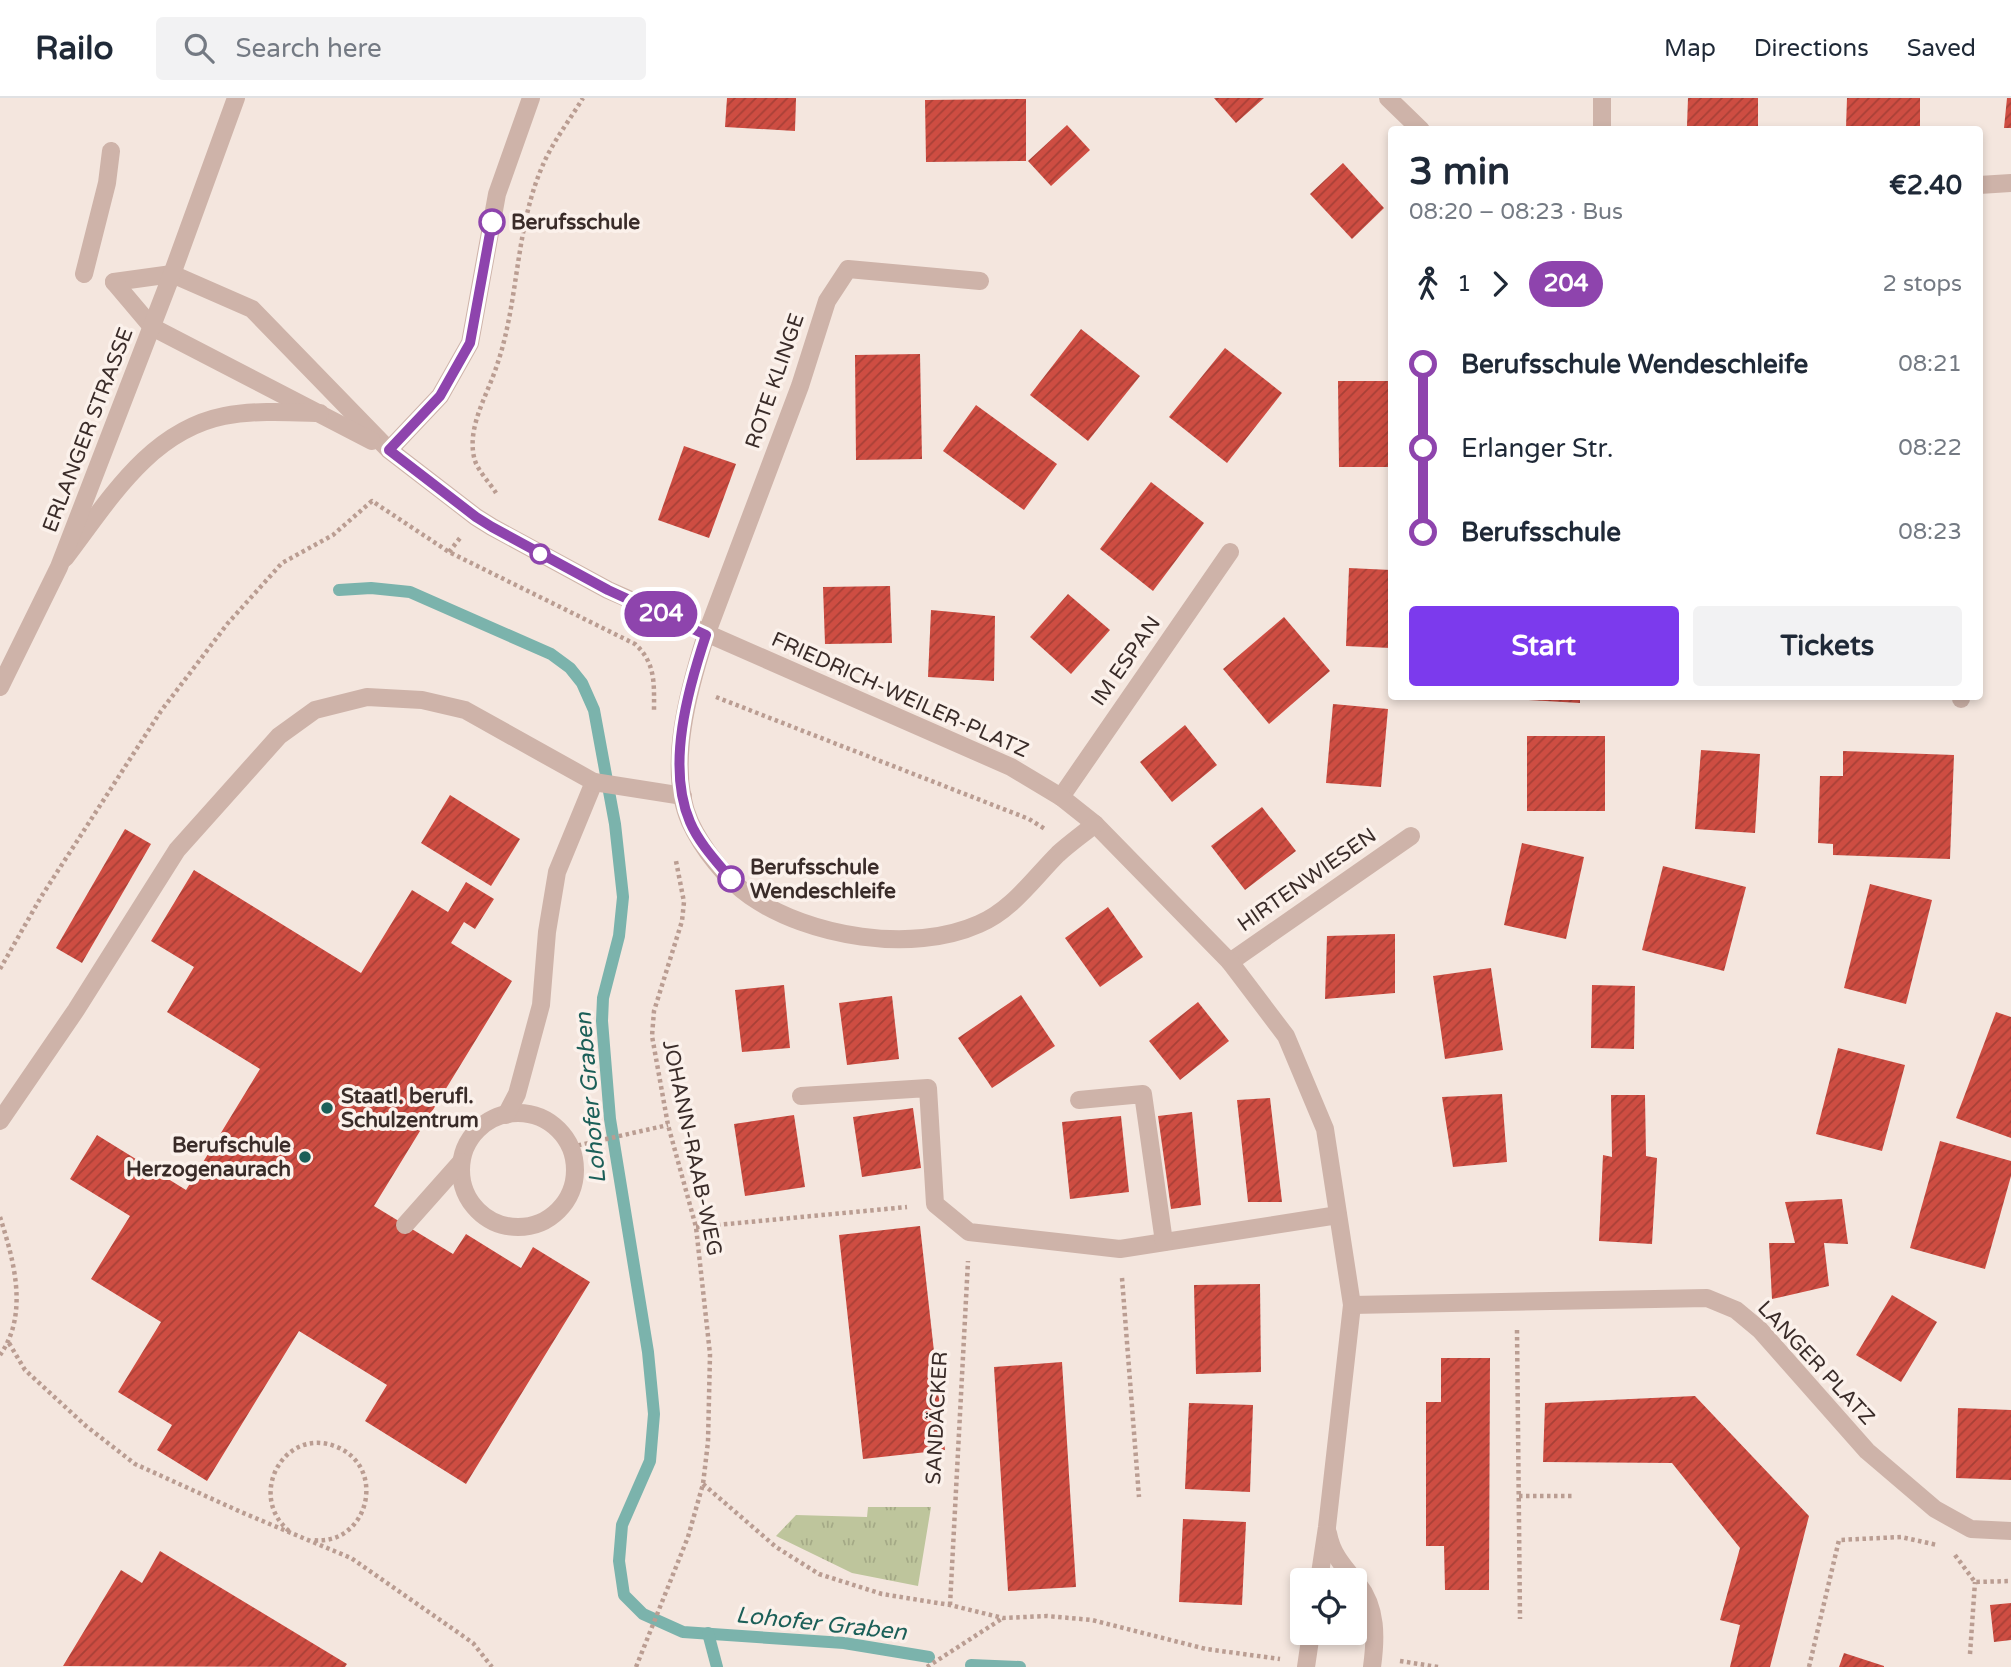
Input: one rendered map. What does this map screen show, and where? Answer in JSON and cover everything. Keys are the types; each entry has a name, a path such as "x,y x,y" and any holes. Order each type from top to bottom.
{"street":[{"path":"236,98 172,274 152,327 114,282 172,274 252,309 389,450 440,396 470,343 498,194 531,98"},
{"path":"1388,98 1417,126"},
{"path":"1602,98 1602,126"},
{"path":"84,274 107,183 111,151"},
{"path":"1983,184 2011,183"},
{"name":"ROTE KLINGE","path":"706,635 800,386 827,301 848,270 980,281"},
{"name":"ERLANGER STRASSE","path":"0,687 59,567 152,327 389,450"},
{"name":"ERLANGER STRASSE","path":"59,567 126,479 153,450 177,435 223,416 260,411 320,412"},
{"name":"FRIEDRICH-WEILER-PLATZ","path":"389,450 476,517 608,590 1011,767 1061,797 1095,824 1230,962 1286,1036 1325,1129 1352,1305 1321,1568"},
{"name":"IM ESPAN","path":"1061,797 1230,552"},
{"path":"706,635 689,687 682,722 680,751 683,796 689,821 703,844 748,895 799,921 855,935 892,939 922,939 952,933 979,924 1003,910 1070,844 1095,824"},
{"path":"0,1121 76,1010 177,850 279,736 315,710 367,697 422,700 465,710 594,782 683,796"},
{"path":"506,1115 517,1094 541,1005 547,932 557,872 594,782"},
{"name":"HIRTENWIESEN","path":"1230,962 1411,836"},
{"path":"801,1096 928,1088 935,1204 969,1232 1120,1249 1338,1215"},
{"path":"1079,1100 1143,1094 1164,1242"},
{"path":"516,1113 544,1120 553,1125 571,1147 574,1181 567,1200 554,1215 537,1225 518,1228 502,1226 484,1217 470,1203 462,1185 461,1162 467,1143 480,1128 497,1117 516,1113"},
{"path":"405,1225 461,1162"},
{"name":"LANGER PLATZ","path":"1352,1305 1707,1297 1736,1310 1760,1330 1867,1451 1935,1509 1971,1529 2011,1531"},
{"path":"1327,1527 1334,1554 1360,1586 1373,1615 1375,1633 1372,1662"},
{"path":"1306,1665 1309,1645"}],"path":[{"path":"496,493 474,459 474,433 498,364 511,307 526,215 542,166 583,98"},
{"path":"0,969 41,897 161,711 229,623 282,563 333,535 372,501 416,534 449,552 635,644 645,653 654,676 654,713"},
{"path":"654,676 689,687 1029,819 1070,844"},
{"name":"JOHANN-RAAB-WEG","path":"636,1667 688,1538 703,1484 708,1442 710,1354 696,1227 668,1125 652,1036 654,1011 682,921 684,902 673,851"},
{"path":"571,1147 668,1125"},
{"path":"696,1227 935,1204"},
{"path":"0,1217 14,1261 16,1295 15,1319 9,1343 0,1355"},
{"name":"SANDÄCKER","path":"950,1605 969,1232"},
{"path":"1120,1249 1139,1497"},
{"path":"1517,1302 1520,1619"},
{"path":"9,1343 24,1370 86,1426 135,1464 351,1558 473,1643 492,1667"},
{"path":"294,1535 281,1524 273,1509 270,1488 274,1472 282,1460 304,1445 321,1443 338,1447 357,1461 365,1476 367,1498 362,1514 351,1530 336,1539 304,1539"},
{"path":"703,1484 776,1548 819,1574 882,1594 950,1605 1003,1618 1047,1616 1092,1620 1206,1649 1306,1665"},
{"path":"1519,1496 1573,1496"},
{"path":"1809,1667 1839,1540 1901,1537 1938,1545"},
{"path":"1950,1548 1975,1582 1970,1654"},
{"path":"1975,1582 2011,1581"},
{"path":"927,1667 1003,1618"},
{"path":"1372,1662 1438,1667"}],"green space":[{"path":"868,1507 931,1507 918,1586 852,1573 776,1536 796,1515 867,1517"}],"building":[{"path":"727,98 796,98 795,131 725,127"},
{"path":"1214,98 1264,98 1236,123"},
{"path":"1688,98 1758,98 1758,126 1687,126"},
{"path":"1847,98 1920,98 1920,126 1846,126"},
{"path":"2007,98 2011,98 2011,128 2004,128"},
{"path":"1026,99 1026,161 926,162 925,100"},
{"path":"1067,125 1090,150 1051,186 1028,161"},
{"path":"1343,163 1384,208 1352,239 1310,194"},
{"path":"1081,329 1140,376 1088,441 1030,395"},
{"path":"1225,348 1282,393 1227,463 1169,417"},
{"path":"920,354 922,459 856,460 855,355"},
{"path":"1338,381 1388,381 1388,467 1339,467"},
{"path":"976,405 1057,464 1024,510 943,451"},
{"path":"684,446 736,464 709,538 658,520"},
{"path":"1151,482 1204,523 1153,591 1100,549"},
{"path":"1349,568 1388,570 1388,648 1346,646"},
{"path":"890,586 892,643 825,644 823,587"},
{"path":"1068,594 1110,630 1071,674 1030,637"},
{"path":"931,610 995,616 994,681 928,677"},
{"path":"1284,617 1330,671 1269,724 1223,669"},
{"path":"1527,700 1580,700 1580,703"},
{"path":"1333,704 1388,709 1381,787 1326,783"},
{"path":"1185,725 1217,765 1172,802 1140,762"},
{"path":"1527,736 1605,736 1605,811 1527,811"},
{"path":"1701,750 1760,754 1755,833 1695,829"},
{"path":"1843,751 1954,755 1950,859 1833,855 1833,844 1818,843 1820,776 1843,776"},
{"path":"450,795 520,839 491,886 421,843"},
{"path":"1262,807 1296,851 1245,890 1211,846"},
{"path":"125,829 151,844 82,963 56,948"},
{"path":"1522,843 1584,857 1566,939 1504,925"},
{"path":"1663,866 1746,887 1724,971 1642,950"},
{"name":"Berufschule Herzogenaurach","path":"194,870 361,973 412,890 448,912 466,882 494,899 475,929 464,922 451,943 512,981 374,1206 453,1254 466,1234 521,1268 533,1247 590,1282 466,1484 365,1421 387,1385 299,1331 207,1481 157,1450 172,1425 118,1392 161,1322 91,1279 130,1216 70,1179 97,1135 186,1190 260,1069 167,1012 194,967 151,941"},
{"path":"1870,884 1932,900 1906,1004 1844,988"},
{"path":"1108,907 1143,957 1100,987 1065,938"},
{"path":"1395,934 1395,993 1325,999 1327,936"},
{"path":"1491,968 1503,1050 1445,1059 1433,976"},
{"path":"784,985 790,1048 742,1052 735,990"},
{"path":"1592,985 1635,986 1634,1049 1591,1048"},
{"path":"1021,995 1055,1046 992,1088 958,1038"},
{"path":"892,996 899,1059 847,1065 839,1003"},
{"path":"1198,1002 1229,1041 1180,1080 1149,1041"},
{"path":"1996,1012 2011,1017 2011,1138 1956,1118"},
{"path":"1838,1048 1905,1065 1882,1151 1816,1134"},
{"path":"1502,1094 1507,1162 1453,1167 1442,1097"},
{"path":"1611,1095 1645,1095 1646,1156 1657,1158 1652,1244 1599,1241 1603,1155 1612,1157"},
{"path":"1270,1098 1282,1202 1248,1202 1237,1100"},
{"path":"913,1108 921,1168 862,1177 853,1117"},
{"path":"1192,1112 1201,1205 1171,1209 1158,1116"},
{"path":"794,1115 805,1187 745,1196 734,1124"},
{"path":"1121,1116 1129,1192 1070,1199 1062,1122"},
{"path":"1940,1141 2011,1161 2011,1176 1985,1269 1910,1248"},
{"path":"1842,1199 1848,1244 1824,1243 1829,1286 1772,1299 1769,1243 1795,1243 1785,1202"},
{"path":"920,1226 945,1450 863,1459 839,1235"},
{"path":"1260,1284 1261,1372 1196,1374 1194,1285"},
{"path":"1892,1295 1937,1322 1901,1382 1856,1355"},
{"path":"1441,1358 1490,1358 1489,1590 1445,1590 1444,1546 1426,1546 1426,1402 1441,1402"},
{"path":"1062,1362 1076,1587 1008,1591 994,1367"},
{"path":"1695,1396 1809,1516 1770,1667 1730,1667 1740,1625 1720,1620 1740,1548 1672,1463 1543,1462 1545,1403"},
{"path":"1189,1403 1253,1405 1250,1492 1185,1489"},
{"path":"1958,1408 2011,1410 2011,1480 1956,1478"},
{"path":"1183,1519 1246,1522 1242,1605 1179,1602"},
{"path":"160,1551 347,1664 345,1667 63,1666 121,1570 142,1583"},
{"path":"2011,1603 2011,1640 1994,1642 1990,1605"},
{"path":"1844,1653 1884,1666 1884,1667 1839,1667"}],"waterway":[{"name":"Lohofer Graben","path":"339,590 371,588 410,592 551,654 570,668 582,683 594,710 615,824 623,897 619,936 603,998 602,1021 610,1119 648,1352 654,1414 650,1461 622,1525 619,1561 624,1595 643,1614 683,1632 844,1643 929,1657"},
{"name":"Lohofer Graben","path":"708,1633 717,1667"},
{"name":"Lohofer Graben","path":"971,1665 1020,1667"}],"bus line":[{"name":"204","path":"492,222 470,343 440,396 389,450 492,527 608,590 706,635 689,687 682,722 680,751 683,796 689,821 703,844 731,879"}],"place":[{"name":"Berufsschule","path":"492,222"},
{"name":"Berufsschule Wendeschleife","path":"731,879"},
{"name":"Staatl. berufl. Schulzentrum","path":"327,1108"},
{"name":"Berufschule Herzogenaurach","path":"305,1157"}]}
